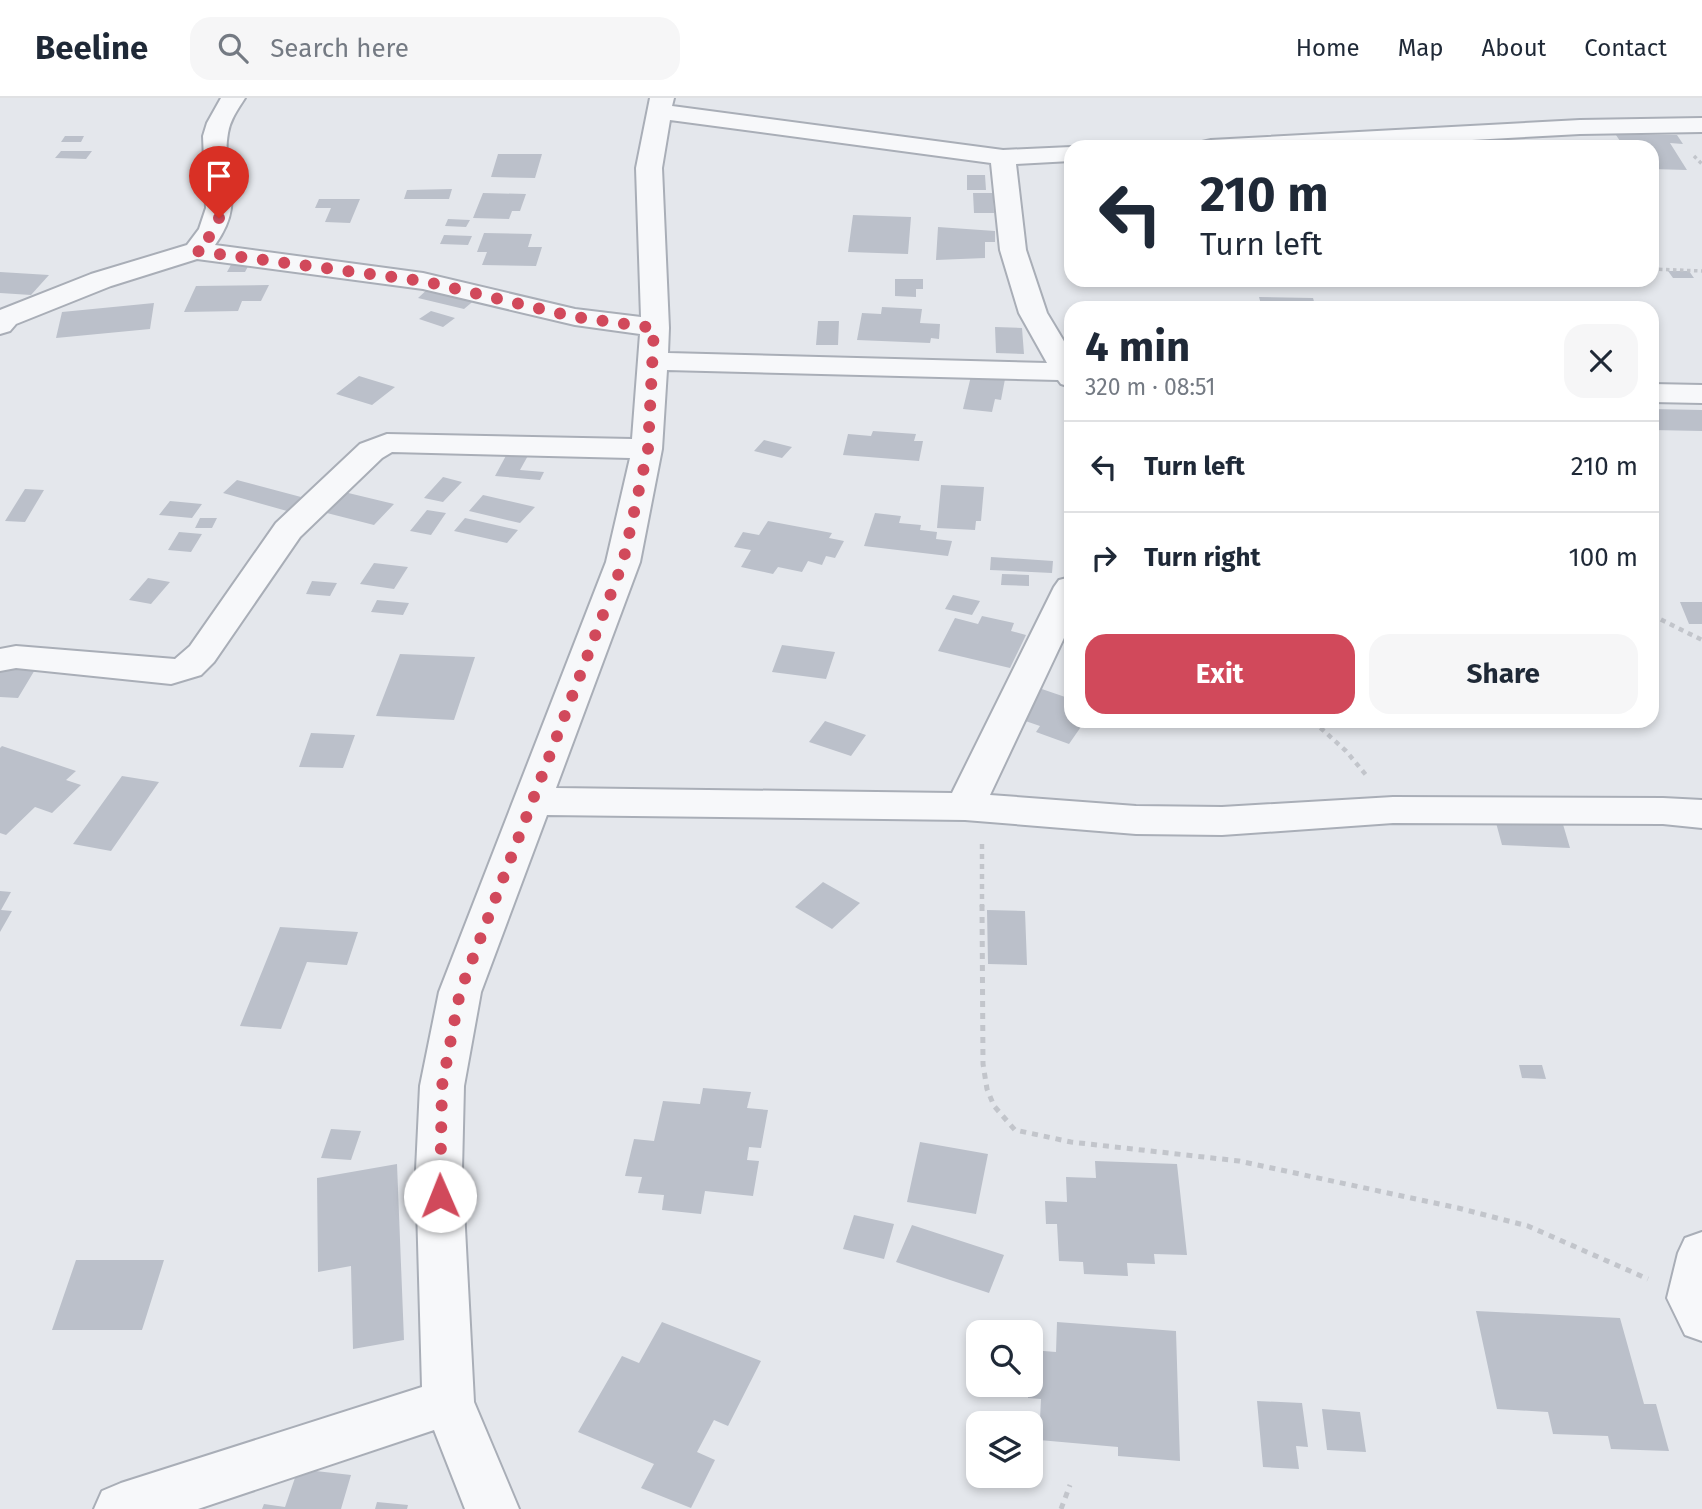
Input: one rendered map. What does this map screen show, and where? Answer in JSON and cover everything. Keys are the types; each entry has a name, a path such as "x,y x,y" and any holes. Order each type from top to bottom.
{"street":[{"path":"196,251 210,236 219,218 222,202 214,143 216,130 233,98"},
{"path":"492,1509 448,1402 439,1170 442,1086 460,992 623,562 648,449 653,344 649,168 661,104 1003,157 1064,154"},
{"path":"1340,140 1580,127 1702,125"},
{"path":"1003,157 1013,250 1033,313 1064,364"},
{"path":"2,320 90,284 196,251 423,281 575,317 653,344 1064,374"},
{"path":"1659,393 1702,394"},
{"path":"0,660 16,657 159,672 188,667 202,654 288,530 371,451 387,443 648,449"},
{"path":"974,808 1064,603"},
{"path":"531,801 974,808 1136,820 1222,821 1393,810 1663,811 1702,814"},
{"path":"121,1509 448,1402"}],"path":[{"path":"1659,270 1702,271"},
{"path":"1659,619 1702,640"},
{"path":"1321,728 1346,751 1393,810"},
{"path":"974,808 983,1064 987,1089 994,1106 1015,1130 1071,1142 1239,1161 1499,1218 1528,1226 1698,1290"},
{"path":"1061,1509 1070,1485"}],"building":[{"path":"1616,135 1677,135 1683,144 1670,143 1687,170 1659,169 1659,140 1619,140"},
{"path":"65,136 84,136 81,142 61,142"},
{"path":"61,151 92,151 86,159 55,158"},
{"path":"498,154 542,154 535,178 491,177"},
{"path":"967,175 985,175 986,190 967,190"},
{"path":"452,189 449,199 404,199 407,190"},
{"path":"483,193 526,194 520,211 512,211 509,219 473,218"},
{"path":"973,193 993,193 994,213 974,213"},
{"path":"319,199 360,199 350,223 325,222 331,208 315,208"},
{"path":"853,215 911,217 908,254 848,252"},
{"path":"448,219 470,220 466,227 445,226"},
{"path":"938,227 995,231 995,242 985,242 985,258 936,260"},
{"path":"484,233 532,234 528,247 542,247 536,266 482,265 487,252 477,252"},
{"path":"444,235 472,236 468,245 440,244"},
{"path":"233,261 251,261 245,272 227,272"},
{"path":"1668,271 1689,271 1694,278 1673,278"},
{"path":"0,272 49,275 31,295 0,293"},
{"path":"895,279 923,279 923,289 916,289 916,297 895,296"},
{"path":"269,285 261,301 242,301 238,311 184,312 196,286"},
{"path":"431,286 477,298 464,309 418,298"},
{"path":"1259,297 1313,298 1314,301 1260,301"},
{"path":"154,303 150,329 56,338 62,312"},
{"path":"882,307 922,309 920,323 940,324 939,339 931,338 930,343 857,340 862,313 881,314"},
{"path":"431,311 455,318 443,327 419,319"},
{"path":"818,321 839,321 838,345 816,345"},
{"path":"995,327 1022,328 1024,354 996,353"},
{"path":"359,376 395,387 372,405 336,394"},
{"path":"971,376 1005,379 1001,400 995,399 992,412 963,409"},
{"path":"1659,409 1702,410 1702,431 1659,430"},
{"path":"873,431 916,434 914,441 923,441 919,461 843,455 848,434 871,436"},
{"path":"764,440 792,447 782,458 754,451"},
{"path":"509,450 530,452 520,470 544,472 540,480 495,476"},
{"path":"443,477 462,482 443,502 424,498"},
{"path":"237,480 301,497 287,511 223,493"},
{"path":"941,485 984,487 981,521 976,521 975,530 937,528"},
{"path":"25,489 44,490 25,522 5,521"},
{"path":"340,491 394,504 374,525 319,511"},
{"path":"483,495 535,507 520,523 469,511"},
{"path":"170,501 202,504 192,518 159,515"},
{"path":"427,510 446,513 431,535 410,531"},
{"path":"875,513 901,516 899,523 921,525 920,530 937,532 936,539 952,541 948,556 864,546"},
{"path":"200,518 217,518 212,528 195,528"},
{"path":"465,518 518,530 507,543 454,531"},
{"path":"768,521 832,533 829,538 844,541 835,558 826,556 822,565 808,561 802,572 778,567 773,574 741,567 751,550 734,547 743,532 759,535"},
{"path":"179,532 202,534 191,552 168,550"},
{"path":"991,557 1053,561 1052,573 990,570"},
{"path":"374,563 408,567 394,589 360,584"},
{"path":"1002,574 1029,575 1029,586 1001,585"},
{"path":"148,578 170,582 151,604 129,600"},
{"path":"312,581 337,583 330,596 306,594"},
{"path":"953,595 980,601 972,615 945,609"},
{"path":"377,600 409,603 403,615 371,612"},
{"path":"1680,602 1702,602 1702,624 1689,624"},
{"path":"982,616 1014,623 1011,631 1026,635 1010,668 938,651 955,618 978,624"},
{"path":"782,645 835,652 826,679 772,672"},
{"path":"400,654 475,657 454,720 376,716"},
{"path":"0,663 39,663 18,698 0,697"},
{"path":"1036,687 1064,697 1064,728 1080,728 1069,744 1036,732 1040,726 1014,717"},
{"path":"825,721 866,735 851,756 809,742"},
{"path":"311,733 355,735 343,768 299,767"},
{"path":"2,746 76,771 66,780 81,785 52,813 35,807 6,835 0,833"},
{"path":"122,776 159,782 111,851 73,844"},
{"path":"1495,819 1562,821 1570,848 1502,845"},
{"path":"823,882 860,903 832,929 795,907"},
{"path":"0,891 11,892 1,910 12,911 0,932"},
{"path":"987,910 1025,911 1027,965 988,964"},
{"path":"280,927 358,932 347,965 307,962 281,1029 240,1026"},
{"path":"1519,1065 1542,1065 1546,1079 1522,1078"},
{"path":"703,1088 751,1092 747,1108 768,1110 761,1148 749,1147 747,1160 759,1161 753,1196 705,1191 701,1214 662,1210 664,1195 638,1193 642,1177 625,1176 634,1139 654,1141 663,1101 700,1104"},
{"path":"331,1129 361,1131 351,1160 321,1158"},
{"path":"920,1142 988,1154 976,1214 907,1202"},
{"path":"1095,1161 1177,1164 1187,1255 1154,1254 1155,1264 1127,1263 1128,1276 1084,1274 1083,1262 1059,1261 1057,1224 1046,1224 1045,1201 1067,1202 1066,1177 1096,1178"},
{"path":"397,1164 404,1340 353,1349 351,1266 318,1272 317,1178"},
{"path":"854,1215 894,1224 884,1259 843,1249"},
{"path":"912,1225 1004,1255 989,1293 896,1262"},
{"path":"76,1260 164,1260 142,1330 52,1330"},
{"path":"1476,1311 1620,1318 1644,1404 1656,1404 1669,1451 1611,1449 1608,1436 1553,1434 1548,1412 1497,1409"},
{"path":"662,1322 761,1361 728,1426 714,1420 697,1452 715,1460 691,1508 641,1488 654,1464 578,1432 622,1356 639,1363"},
{"path":"1057,1322 1176,1331 1180,1461 1118,1456 1118,1447 1043,1440 1041,1399 1028,1397 1043,1397 1043,1351 1056,1352"},
{"path":"1257,1401 1302,1403 1308,1447 1296,1446 1299,1469 1263,1467"},
{"path":"1322,1409 1360,1412 1366,1452 1327,1450"},
{"path":"298,1469 351,1475 341,1509 262,1509 264,1504 285,1507"},
{"path":"377,1502 408,1505 407,1509 375,1509"}],"route":[{"path":"219,218 210,236 196,251 423,281 575,317 654,328 648,449 623,562 460,992 442,1086 440,1196"}]}
